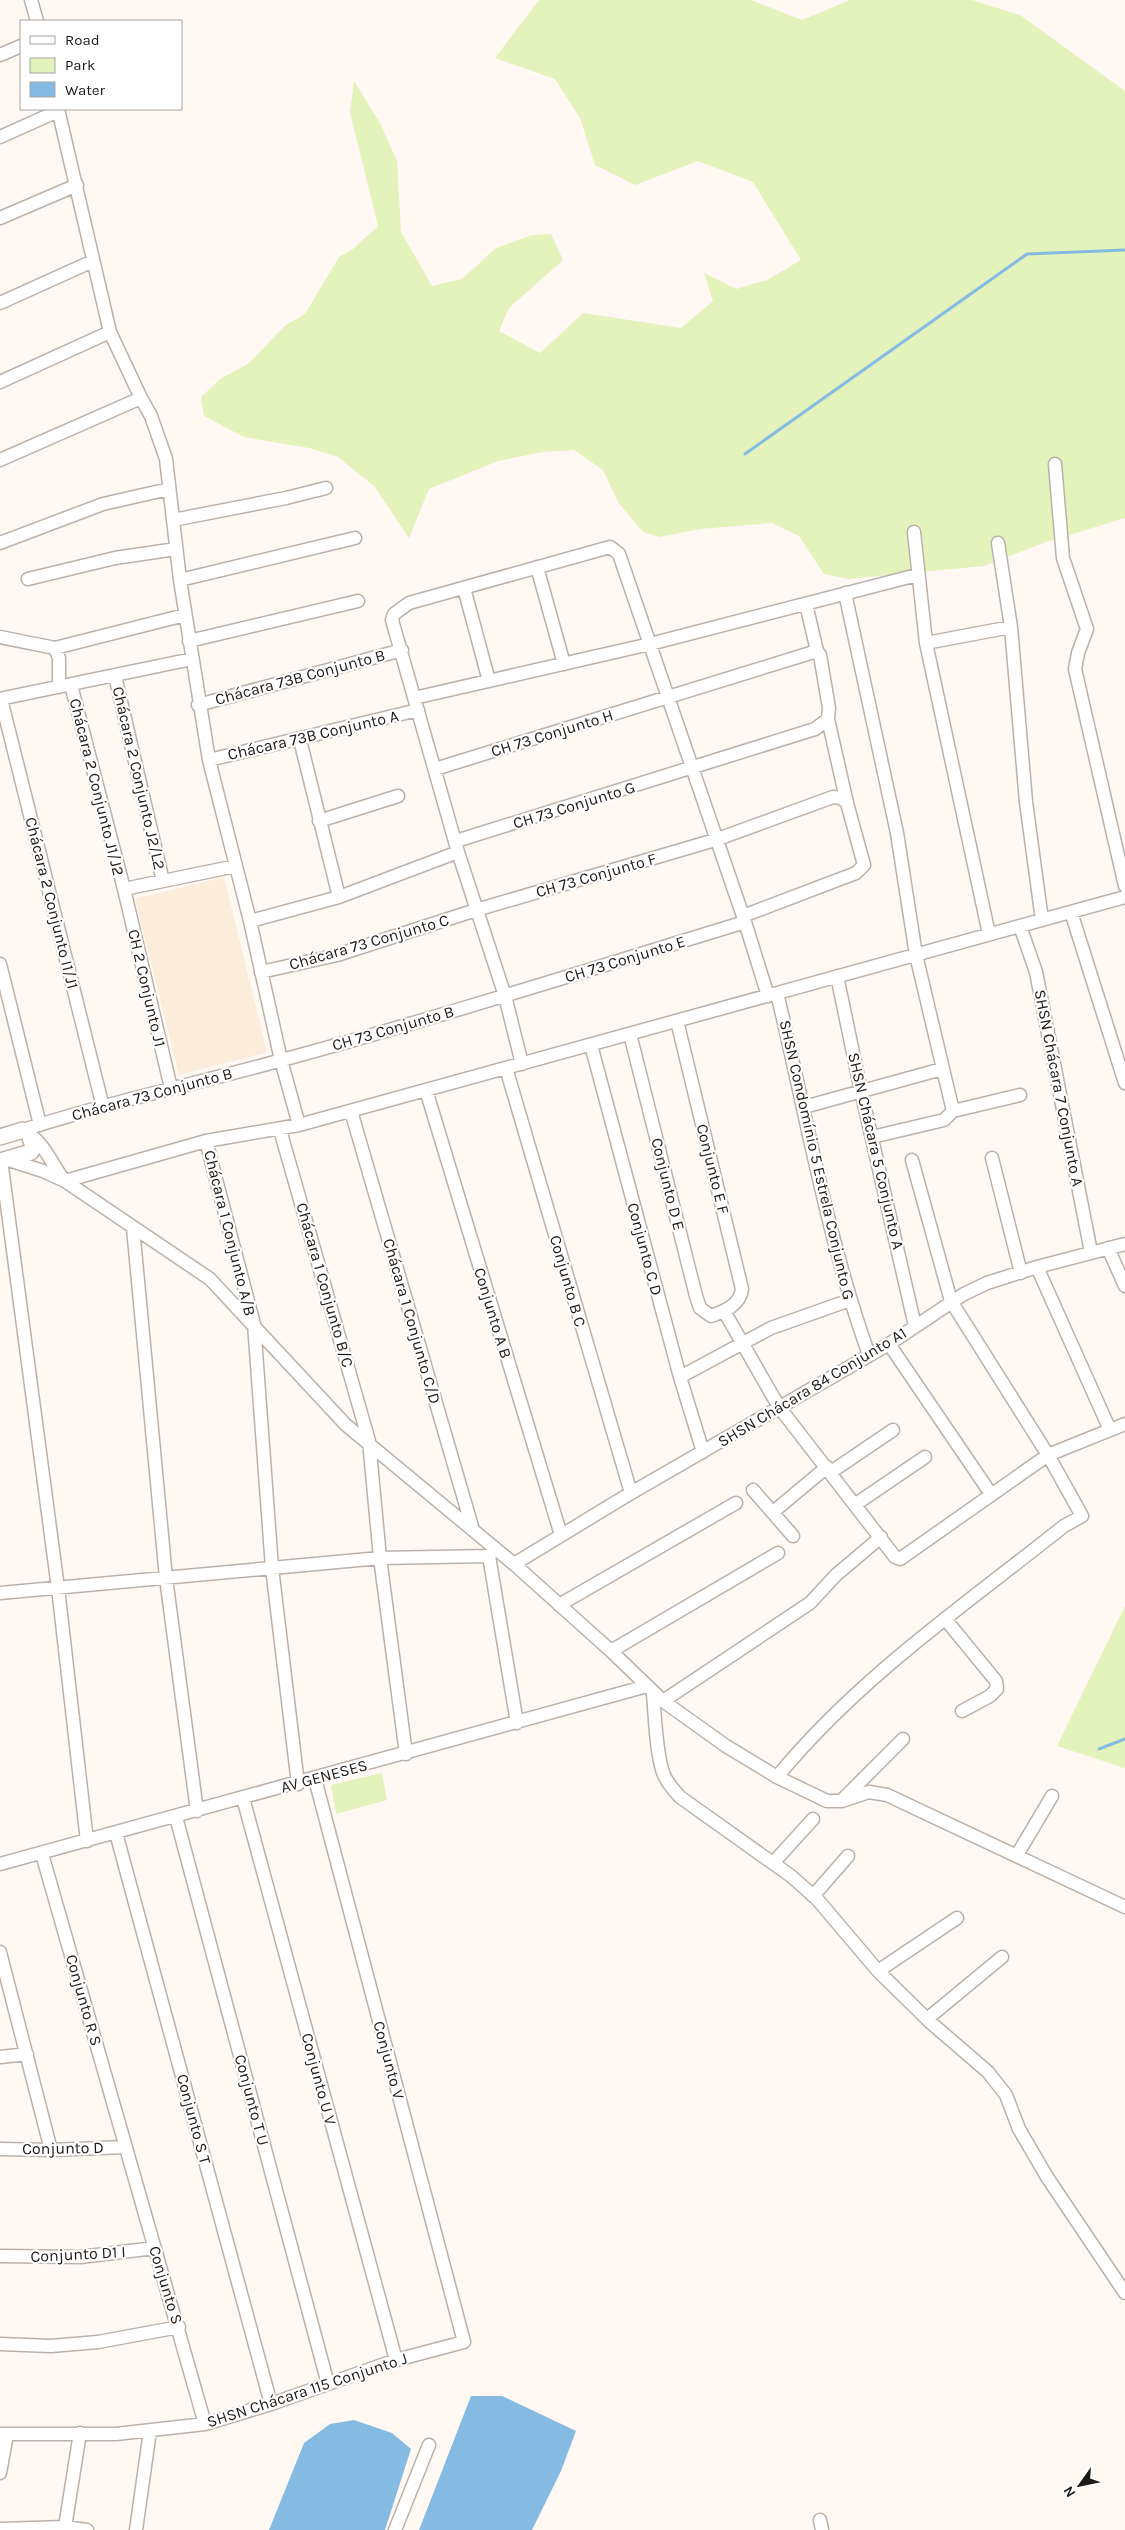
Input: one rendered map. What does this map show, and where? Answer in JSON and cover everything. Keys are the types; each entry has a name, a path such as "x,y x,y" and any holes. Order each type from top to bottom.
{"street":[{"path":"31,0 37,20"},
{"path":"0,55 20,46"},
{"path":"0,137 58,110 110,332 151,416 166,459 180,580 208,760 250,921 281,1060 299,1126"},
{"path":"0,218 77,185"},
{"path":"0,303 93,261"},
{"path":"0,382 110,332"},
{"path":"0,460 141,398"},
{"path":"1054,464 1063,558 1087,629 1078,653 1075,669 1125,886"},
{"path":"173,520 286,498 326,488"},
{"path":"0,543 103,504 169,489"},
{"path":"914,532 917,575 926,643 989,934"},
{"path":"180,580 355,538"},
{"path":"998,543 1011,627 1026,802 1042,920"},
{"name":"SHSN Condomínio 5 Estrela Conjunto G","path":"537,567 610,547 619,554 715,840 773,994 804,1107 833,1238 850,1300 869,1355"},
{"path":"28,579 115,558 176,549"},
{"path":"522,1064 505,996 457,847 392,620 394,614 409,603 537,567 564,664"},
{"name":"Chácara 73B Conjunto A","path":"208,760 300,740 488,681 650,644 917,575"},
{"path":"464,588 488,681"},
{"path":"845,593 897,833 916,955 953,1111 951,1116 944,1120 872,1137"},
{"path":"189,641 358,601"},
{"path":"806,604 817,652 820,655 828,719 847,803"},
{"path":"0,637 55,648 185,615"},
{"path":"926,643 1011,627"},
{"name":"Chácara 2 Conjunto J1/J2","path":"55,648 124,889"},
{"name":"Chácara 73B Conjunto B","path":"198,705 402,650"},
{"name":"CH 73 Conjunto H","path":"435,769 817,652"},
{"path":"0,699 192,659"},
{"name":"Chácara 2 Conjunto J2/L2","path":"115,676 163,881"},
{"name":"Chácara 2 Conjunto I1/J1","path":"0,699 103,1107"},
{"name":"CH 73 Conjunto G","path":"250,921 339,897 457,847 815,729 828,719"},
{"path":"300,740 318,821 339,897"},
{"path":"318,821 398,796"},
{"name":"CH 73 Conjunto F","path":"476,910 715,840 833,797 841,798 847,803"},
{"name":"CH 73 Conjunto E","path":"505,996 744,919 856,873 862,868 863,857 847,803"},
{"path":"124,889 236,866"},
{"name":"CH 2 Conjunto J1","path":"124,889 171,1088"},
{"path":"65,1181 206,1141 299,1126 1125,897"},
{"name":"Chácara 73 Conjunto C","path":"261,972 337,955 476,910"},
{"path":"1071,912 1125,1083"},
{"name":"SHSN Chácara 7 Conjunto A","path":"1020,926 1036,972 1091,1252"},
{"path":"0,964 33,1147 31,1152 2,1160"},
{"name":"SHSN Chácara 5 Conjunto A","path":"837,976 861,1092 915,1326"},
{"name":"CH 73 Conjunto B","path":"281,1060 505,996"},
{"name":"Conjunto E F","path":"677,1021 742,1289 738,1301 724,1311"},
{"name":"Conjunto D E","path":"630,1034 700,1308 711,1316 724,1311"},
{"name":"Conjunto C D","path":"591,1045 680,1378 703,1452"},
{"name":"Chácara 73 Conjunto B","path":"31,1130 103,1107 281,1060"},
{"name":"Conjunto B C","path":"506,1068 631,1493"},
{"path":"804,1107 942,1069"},
{"name":"Conjunto A B","path":"426,1090 561,1535"},
{"path":"953,1111 1020,1095"},
{"name":"Chácara 1 Conjunto C/D","path":"351,1111 473,1530"},
{"path":"0,1137 31,1130"},
{"path":"31,1130 39,1140 52,1165 65,1181"},
{"name":"Chácara 1 Conjunto B/C","path":"280,1130 369,1441 380,1558 406,1754"},
{"name":"Chácara 1 Conjunto A/B","path":"206,1141 254,1324 272,1568 298,1784"},
{"path":"992,1158 1021,1273"},
{"path":"2,1160 43,1171 65,1181 210,1279 254,1324 346,1425 369,1441 473,1530 492,1552 514,1564 611,1651 654,1694 726,1746 777,1777 827,1801 842,1801 869,1792 887,1795 1125,1907"},
{"path":"2,1160 58,1588 88,1841"},
{"path":"777,1777 806,1743 859,1691 911,1646 1064,1526 1082,1516 1048,1455 951,1301 912,1160"},
{"path":"133,1228 166,1578 196,1811"},
{"name":"SHSN Chácara 84 Conjunto A1","path":"514,1564 779,1406 889,1344 951,1301 987,1283 1037,1267 1125,1244"},
{"path":"1108,1248 1125,1286"},
{"path":"1037,1267 1110,1430"},
{"path":"680,1378 792,1320 850,1300"},
{"path":"724,1311 779,1406 882,1537 895,1557 900,1559 1048,1455 1125,1424"},
{"path":"889,1344 991,1494"},
{"path":"772,1512 829,1470 893,1430"},
{"path":"856,1504 925,1457"},
{"path":"753,1490 793,1536"},
{"path":"559,1605 736,1504"},
{"name":"AV GENESES","path":"0,1864 517,1724 654,1694 810,1603 836,1576 882,1537"},
{"path":"0,1593 380,1558 492,1552"},
{"path":"492,1552 517,1724"},
{"path":"611,1651 778,1553"},
{"path":"946,1620 996,1681 997,1688 990,1696 962,1711"},
{"path":"654,1694 660,1760 663,1774 668,1783 680,1797 773,1864 813,1896 878,1971 927,2019 988,2072 1001,2087 1020,2129 1038,2162 1125,2293"},
{"path":"842,1801 904,1739"},
{"name":"Conjunto V","path":"315,1779 464,2342"},
{"path":"1017,1855 1052,1796"},
{"name":"Conjunto U V","path":"243,1798 396,2360"},
{"name":"Conjunto T U","path":"176,1817 328,2384"},
{"path":"773,1864 813,1819"},
{"name":"Conjunto S T","path":"116,1833 271,2404"},
{"name":"Conjunto R S","path":"42,1854 126,2147"},
{"path":"813,1896 848,1856"},
{"path":"878,1971 957,1918"},
{"path":"0,1952 52,2150"},
{"path":"927,2019 1002,1957"},
{"path":"0,2057 27,2054"},
{"name":"Conjunto D","path":"0,2149 52,2150 126,2147"},
{"name":"Conjunto S","path":"126,2147 179,2327 205,2424"},
{"name":"Conjunto D1 I","path":"0,2256 70,2257 156,2248"},
{"path":"0,2344 51,2346 98,2342 179,2327"},
{"name":"SHSN Chácara 115 Conjunto J","path":"4,2434 116,2434 205,2424 271,2404 396,2360 464,2342"},
{"path":"136,2530 150,2431"},
{"path":"65,2527 80,2433"},
{"path":"0,2473 4,2434"},
{"path":"395,2530 429,2445"},
{"path":"0,2529 65,2527 87,2530"}],"shaded area":[{"path":"224,877 267,1052 179,1075 135,899"}],"green space":[{"path":"539,0 751,0 802,20 850,0 972,0 1020,15 1125,91 1125,518 1046,542 984,566 848,579 824,574 799,536 772,523 700,529 659,537 643,532 618,502 603,470 574,450 542,452 498,461 429,489 409,538 375,487 338,457 309,448 244,437 204,416 201,397 220,379 248,364 286,325 305,314 339,257 353,249 378,226 350,112 354,81 380,123 397,161 401,232 432,286 462,279 496,248 532,235 551,234 563,260 509,308 499,331 540,353 583,313 681,328 713,301 704,273 736,289 767,280 801,260 753,182 698,161 635,185 595,165 580,118 555,79 495,58"},
{"path":"1125,1606 1125,1768 1057,1746"},
{"path":"382,1773 387,1800 336,1814 331,1785"}],"water":[{"path":"471,2396 502,2396 576,2431 561,2471 532,2530 419,2530"},
{"path":"354,2420 392,2433 411,2449 385,2530 269,2530 304,2443 330,2424"}],"waterway":[{"path":"745,454 1027,254 1125,250"},
{"path":"1099,1749 1125,1739"}]}
